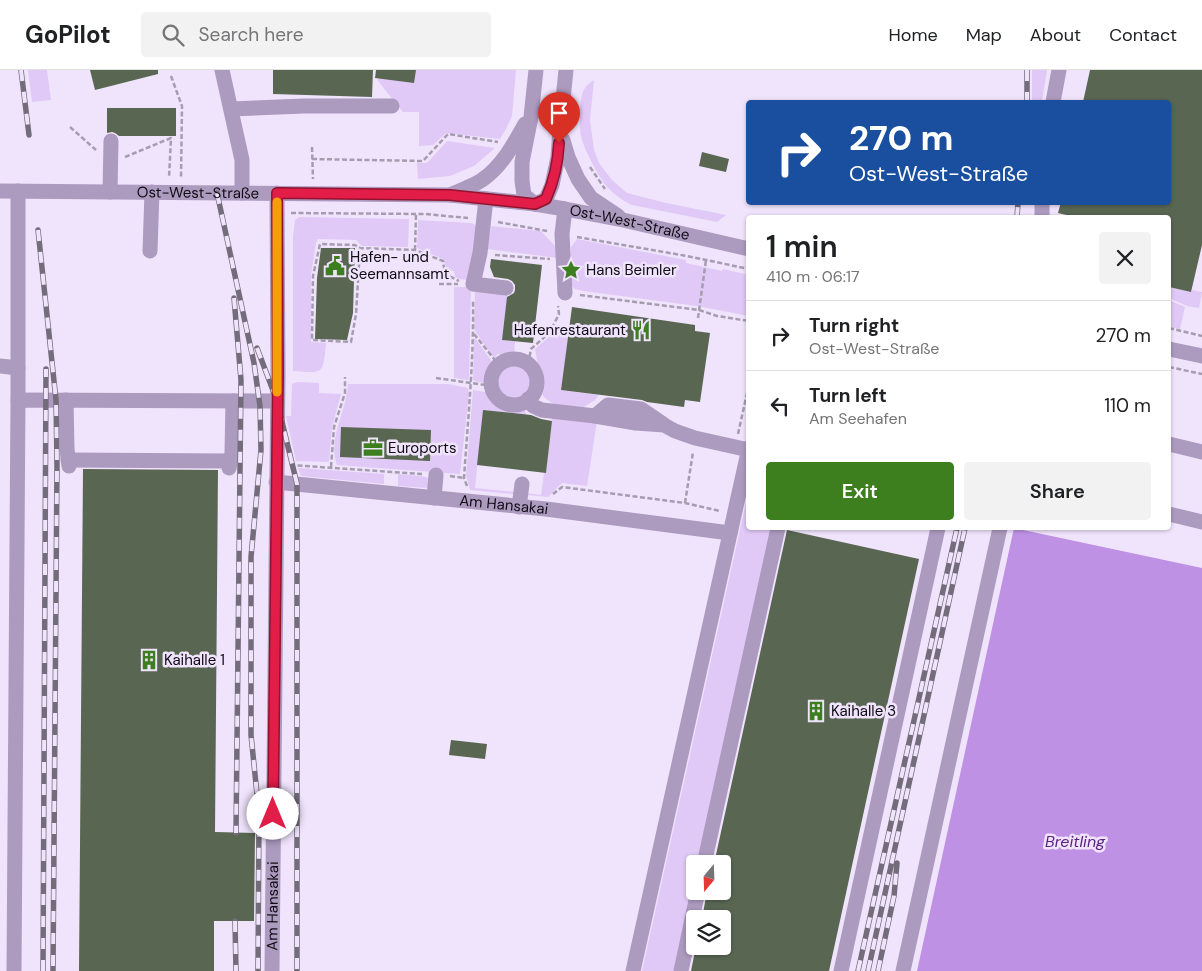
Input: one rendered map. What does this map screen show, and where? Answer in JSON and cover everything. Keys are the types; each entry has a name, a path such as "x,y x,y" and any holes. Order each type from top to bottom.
{"street":[{"path":"222,70 242,160 242,193"},
{"path":"536,70 532,112 522,162 524,194 535,204 546,199 552,185 558,157 566,70"},
{"path":"1053,100 1059,70"},
{"path":"231,109 304,106 392,106"},
{"path":"450,195 482,180 502,162 532,112"},
{"path":"560,129 568,157 578,179 591,198 623,220"},
{"path":"110,192 111,141"},
{"name":"Ost-West-Straße","path":"0,191 450,195 565,209 623,220 746,248"},
{"path":"14,971 18,191"},
{"path":"150,251 152,192"},
{"name":"Am Hansakai","path":"272,971 277,193"},
{"path":"486,199 480,253 473,284 506,288"},
{"path":"565,209 562,234 565,293"},
{"path":"1171,349 1202,356"},
{"path":"513,359 521,360 533,369 536,375 536,388 533,394 523,403 510,404 503,402 494,392 492,378 494,371 499,365 506,360 513,359"},
{"path":"0,366 18,368"},
{"path":"528,399 533,406 542,410 596,416 608,405 641,409 675,431 695,438 746,449"},
{"path":"18,400 277,401"},
{"path":"66,400 69,463 230,464 234,401"},
{"path":"1171,444 1202,452"},
{"path":"633,971 746,463"},
{"path":"434,498 436,475"},
{"name":"Am Hansakai","path":"276,482 546,509 730,533"},
{"path":"519,507 522,484"},
{"path":"1171,514 1202,522"},
{"path":"706,855 778,530"},
{"path":"841,971 938,530"},
{"path":"903,971 1000,530"},
{"path":"681,971 696,900"}],"path":[{"path":"171,76 182,106 175,192"},
{"path":"70,128 110,163 171,138 175,192"},
{"path":"312,159 423,161 448,134 502,142"},
{"path":"312,147 313,194"},
{"path":"589,165 605,189 611,194"},
{"path":"278,213 416,214 483,220 746,268"},
{"path":"415,250 416,214"},
{"path":"360,248 356,314 351,342 312,340 313,276 320,244 415,250 443,262 445,274 464,284 439,284"},
{"path":"480,253 564,260"},
{"path":"698,318 706,260"},
{"path":"468,502 469,491 464,478 474,333 473,284"},
{"path":"528,364 531,349 550,332 558,314 558,302 565,293 699,310 717,316 746,321"},
{"path":"1171,328 1202,336"},
{"path":"474,333 499,365"},
{"path":"1171,367 1202,374"},
{"path":"331,467 334,428 345,393 345,377"},
{"path":"436,378 492,386"},
{"path":"685,503 695,438"},
{"path":"276,464 464,478"},
{"path":"546,509 548,499 562,486 685,503 734,513"}],"shaded area":[{"path":"28,70 47,70 51,100 32,102"},
{"path":"378,70 516,70 512,116 500,139 446,133 433,145 419,146 419,112 403,112 378,81"},
{"path":"1032,70 1047,70 1042,100 1032,100"},
{"path":"594,80 590,120 594,150 599,163 612,180 627,193 726,215 717,222 632,205 607,187 588,155 580,133 582,96 584,89"},
{"path":"447,141 495,148 474,166 450,176 418,179 417,163 427,163"},
{"path":"299,217 409,219 408,247 362,246 356,240 318,239 311,275 311,342 326,343 324,361 320,370 311,372 293,371 293,236 295,220"},
{"path":"418,220 474,224 478,229 469,280 455,277 454,271 447,270 443,259 417,248"},
{"path":"491,226 541,231 557,248 558,258 487,249"},
{"path":"577,239 686,260 686,263 746,274 746,315 697,306 575,289 570,284 571,247"},
{"path":"454,287 470,287 471,289 469,379 467,380 454,378"},
{"path":"1171,287 1191,292 1192,290 1202,292 1199,308 1187,306 1171,299"},
{"path":"475,290 508,292 502,340 515,341 514,356 497,354 496,357 492,356 475,331"},
{"path":"1171,301 1185,307 1180,329 1171,327"},
{"path":"557,334 568,338 561,390 599,395 581,409 558,406 543,396 535,349 550,336"},
{"path":"474,338 493,363 487,383 473,380"},
{"path":"513,365 525,370 530,382 525,394 513,399 501,394 496,382 501,370"},
{"path":"297,382 319,383 319,393 341,394 332,427 329,462 296,461 286,416 291,416 292,384"},
{"path":"348,384 448,384 468,388 469,394 460,474 337,465 334,445"},
{"path":"473,390 491,393 496,404 525,409 526,415 483,410 475,488 515,492 514,494 470,490 466,475"},
{"path":"536,411 597,421 587,486 562,483 548,497 526,495 526,493 541,495 544,473 546,473 552,418 534,416"},
{"path":"298,468 384,474 384,484 301,476"},
{"path":"398,474 429,478 429,488 398,486"},
{"path":"746,503 746,530 773,530 700,855 686,855 686,900 690,900 674,971 642,971"}],"water":[{"name":"Breitling","path":"1014,530 1023,530 1202,568 1202,971 917,971"}],"building":[{"path":"90,70 158,70 158,74 95,90"},
{"path":"273,70 373,70 372,97 273,94"},
{"path":"376,70 416,70 414,83 375,78"},
{"path":"1090,70 1202,70 1202,245 1191,292 1171,287 1171,215 1066,215 1058,213 1060,205 1171,205 1171,100 1083,100"},
{"path":"107,108 176,108 176,136 119,136 112,132 107,133"},
{"path":"702,152 729,159 726,172 699,166"},
{"path":"321,248 355,248 353,313 347,340 315,339 317,278"},
{"path":"491,259 542,265 533,343 502,340 507,297 514,293 515,285 508,279 494,277 490,267"},
{"path":"572,307 695,325 695,331 710,333 700,402 685,400 684,407 561,390"},
{"path":"483,410 531,415 552,421 546,473 477,465"},
{"path":"341,427 431,430 430,461 340,457"},
{"name":"Kaihalle 1","path":"83,469 218,470 215,832 255,833 254,921 214,921 214,971 79,971"},
{"name":"Kaihalle 3","path":"787,530 919,559 829,971 691,971 694,955 731,955 731,910 704,910 705,900 731,900 731,855 716,855"},
{"path":"451,740 487,744 485,759 449,755"}],"railway":[{"path":"21,70 29,135"},
{"path":"1027,70 1027,100"},
{"path":"217,193 254,363 260,406 261,450 251,557 251,735 259,814 258,971"},
{"path":"1017,215 1018,205"},
{"path":"38,230 56,400 53,971"},
{"path":"234,298 241,380 236,833"},
{"path":"257,348 277,401 297,484 297,971"},
{"path":"43,971 46,369"},
{"path":"858,971 957,530"},
{"path":"868,971 965,530"},
{"path":"878,971 894,896 897,863"},
{"path":"235,921 236,971"}],"slow traffic":[{"path":"277,202 277,392"}],"place":[{"name":"Hafen- und Seemannsamt","path":"335,266"},
{"name":"Hans Beimler","path":"571,270"},
{"name":"Hafenrestaurant","path":"641,330"},
{"name":"Euroports","path":"373,448"},
{"name":"Kaihalle 1","path":"149,660"},
{"name":"Kaihalle 3","path":"816,711"}],"route":[{"path":"273,814 278,374 277,193 450,195 535,204 546,199 552,185 559,143"}]}
